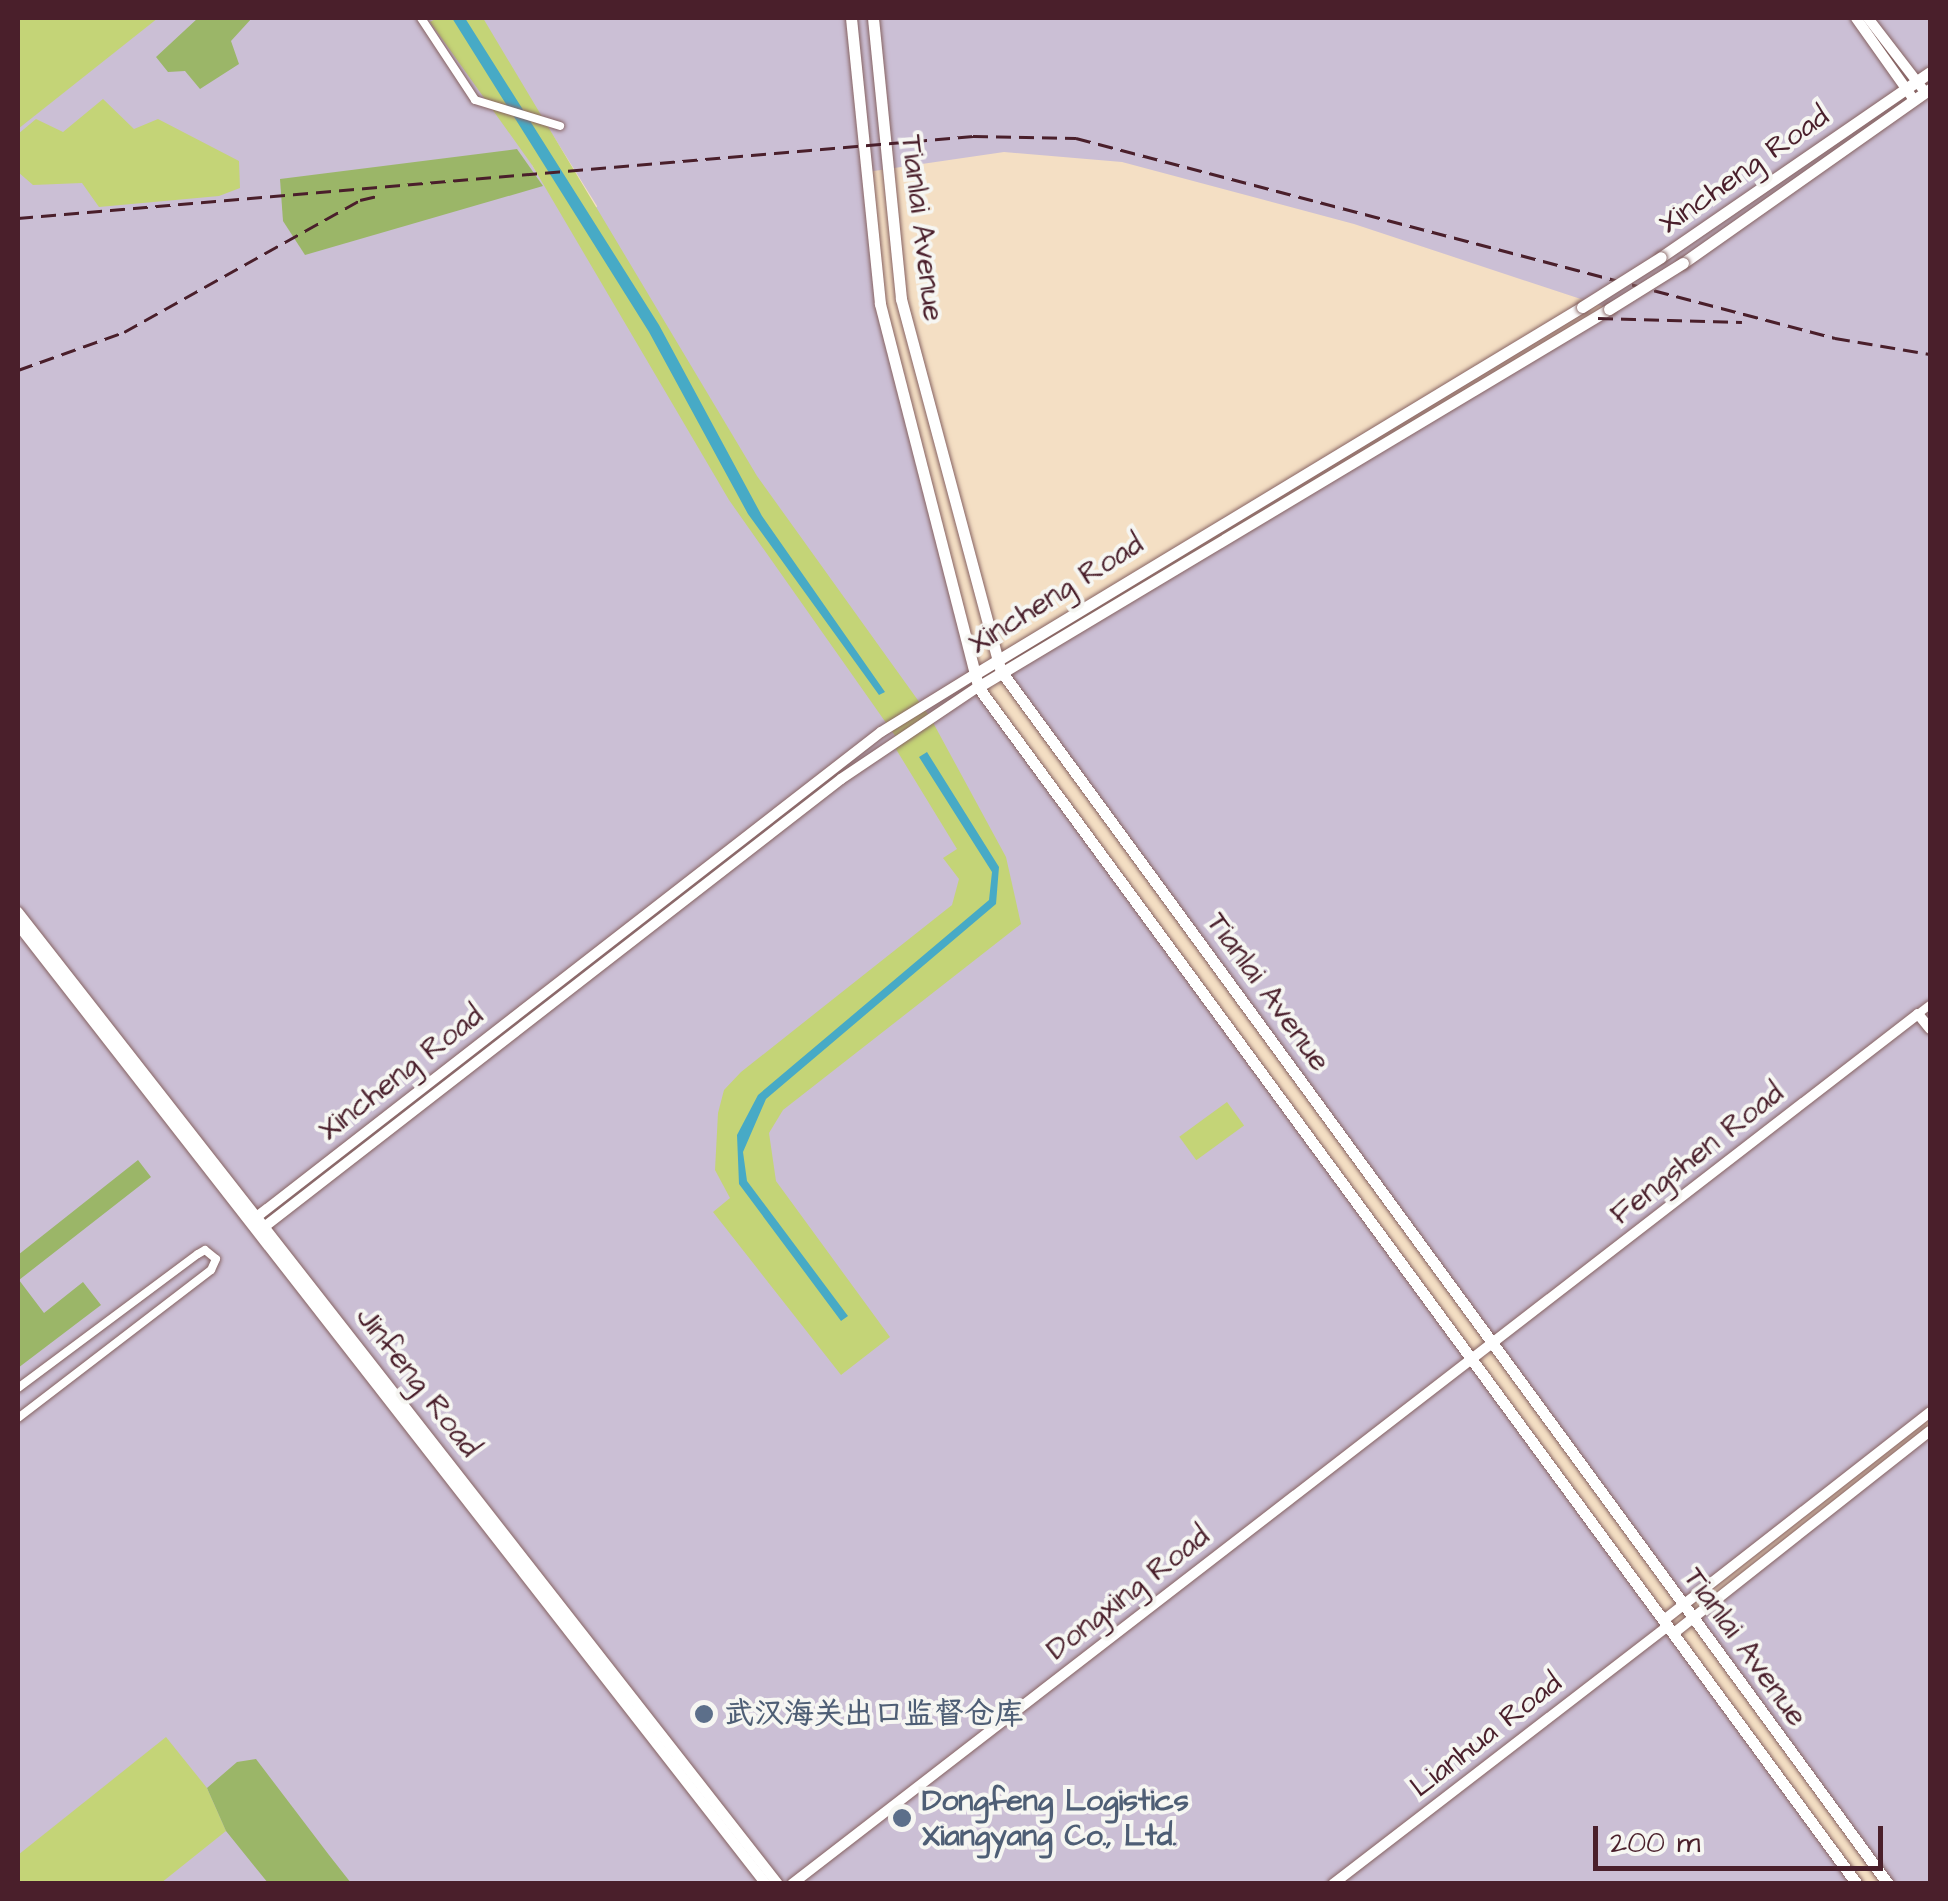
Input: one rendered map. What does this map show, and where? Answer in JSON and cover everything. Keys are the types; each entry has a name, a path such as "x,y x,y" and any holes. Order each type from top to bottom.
{"main road":[{"name":"Tianlai Avenue","path":"851,18 880,304 978,687 1856,1884"},
{"name":"Tianlai Avenue","path":"873,18 900,299 999,665 1888,1884"},
{"name":"Xincheng Road","path":"975,674 999,665 1683,264 1918,90 1930,72"},
{"name":"Xincheng Road","path":"978,687 999,665 1582,308 1918,90"}],"street":[{"path":"421,18 475,100 560,126"},
{"path":"1856,18 1918,90"},
{"path":"1868,18 1918,90"},
{"name":"Xincheng Road","path":"257,1224 881,732 975,674"},
{"name":"Xincheng Road","path":"257,1224 853,770 978,687"},
{"name":"Jinfeng Road","path":"18,912 766,1884"},
{"name":"Jinfeng Road","path":"18,925 778,1884"},
{"name":"Fengshen Road","path":"1494,1342 1930,1004"},
{"path":"1918,1014 1930,1029"},
{"path":"18,1388 198,1254 205,1250 216,1258 211,1270 18,1418"},
{"name":"Dongxing Road","path":"792,1884 1494,1342"},
{"name":"Lianhua Road","path":"1333,1884 1669,1626 1683,1605 1930,1412"},
{"name":"Lianhua Road","path":"1669,1626 1693,1618 1930,1432"}],"shaded area":[{"path":"18,18 1930,18 1930,1412 1683,1605 1001,671 1608,308 1354,224 1122,162 1004,152 867,172 880,304 978,687 1857,1883 18,1883","holes":["544,121 597,207 561,212 532,165"]},
{"path":"1930,1431 1930,1883 1888,1883 1693,1618"}],"green space":[{"path":"18,18 158,18 18,129"},
{"path":"198,18 252,18 231,41 239,64 200,89 185,71 168,72 156,57"},
{"path":"437,18 483,18 757,476 930,717 1006,857 1021,924 783,1110 769,1133 776,1181 890,1337 841,1375 713,1212 730,1198 715,1170 718,1113 724,1090 741,1072 952,905 959,879 943,858 957,849 891,741 896,737 729,500 532,165 430,22"},
{"path":"103,99 134,129 158,119 239,161 240,188 219,196 99,207 82,183 33,185 18,172 18,134 36,119 63,132"},
{"path":"517,149 543,186 305,255 283,221 280,179"},
{"path":"1227,1102 1244,1125 1196,1160 1179,1137"},
{"path":"138,1160 151,1177 19,1280 44,1313 83,1282 101,1305 18,1368 18,1255"},
{"path":"166,1737 207,1788 226,1831 161,1883 18,1884 18,1855"},
{"path":"256,1759 351,1883 268,1883 226,1831 207,1788 237,1762"}],"water":[{"path":"452,18 465,18 659,325 762,516 885,692 879,695 748,514 649,332"},
{"path":"927,752 999,867 996,904 766,1099 743,1152 747,1181 848,1316 841,1321 739,1184 737,1135 758,1095 989,900 992,872 919,757"}],"railway":[{"path":"18,218 973,136 1076,138 1835,338 1930,354"},
{"path":"18,370 124,332 360,200 381,195"},
{"path":"1598,318 1742,322"}],"place":[{"name":"武汉海关出口监督仓库","path":"704,1714"},
{"name":"Dongfeng Logistics Xiangyang Co., Ltd.","path":"902,1818"}]}
